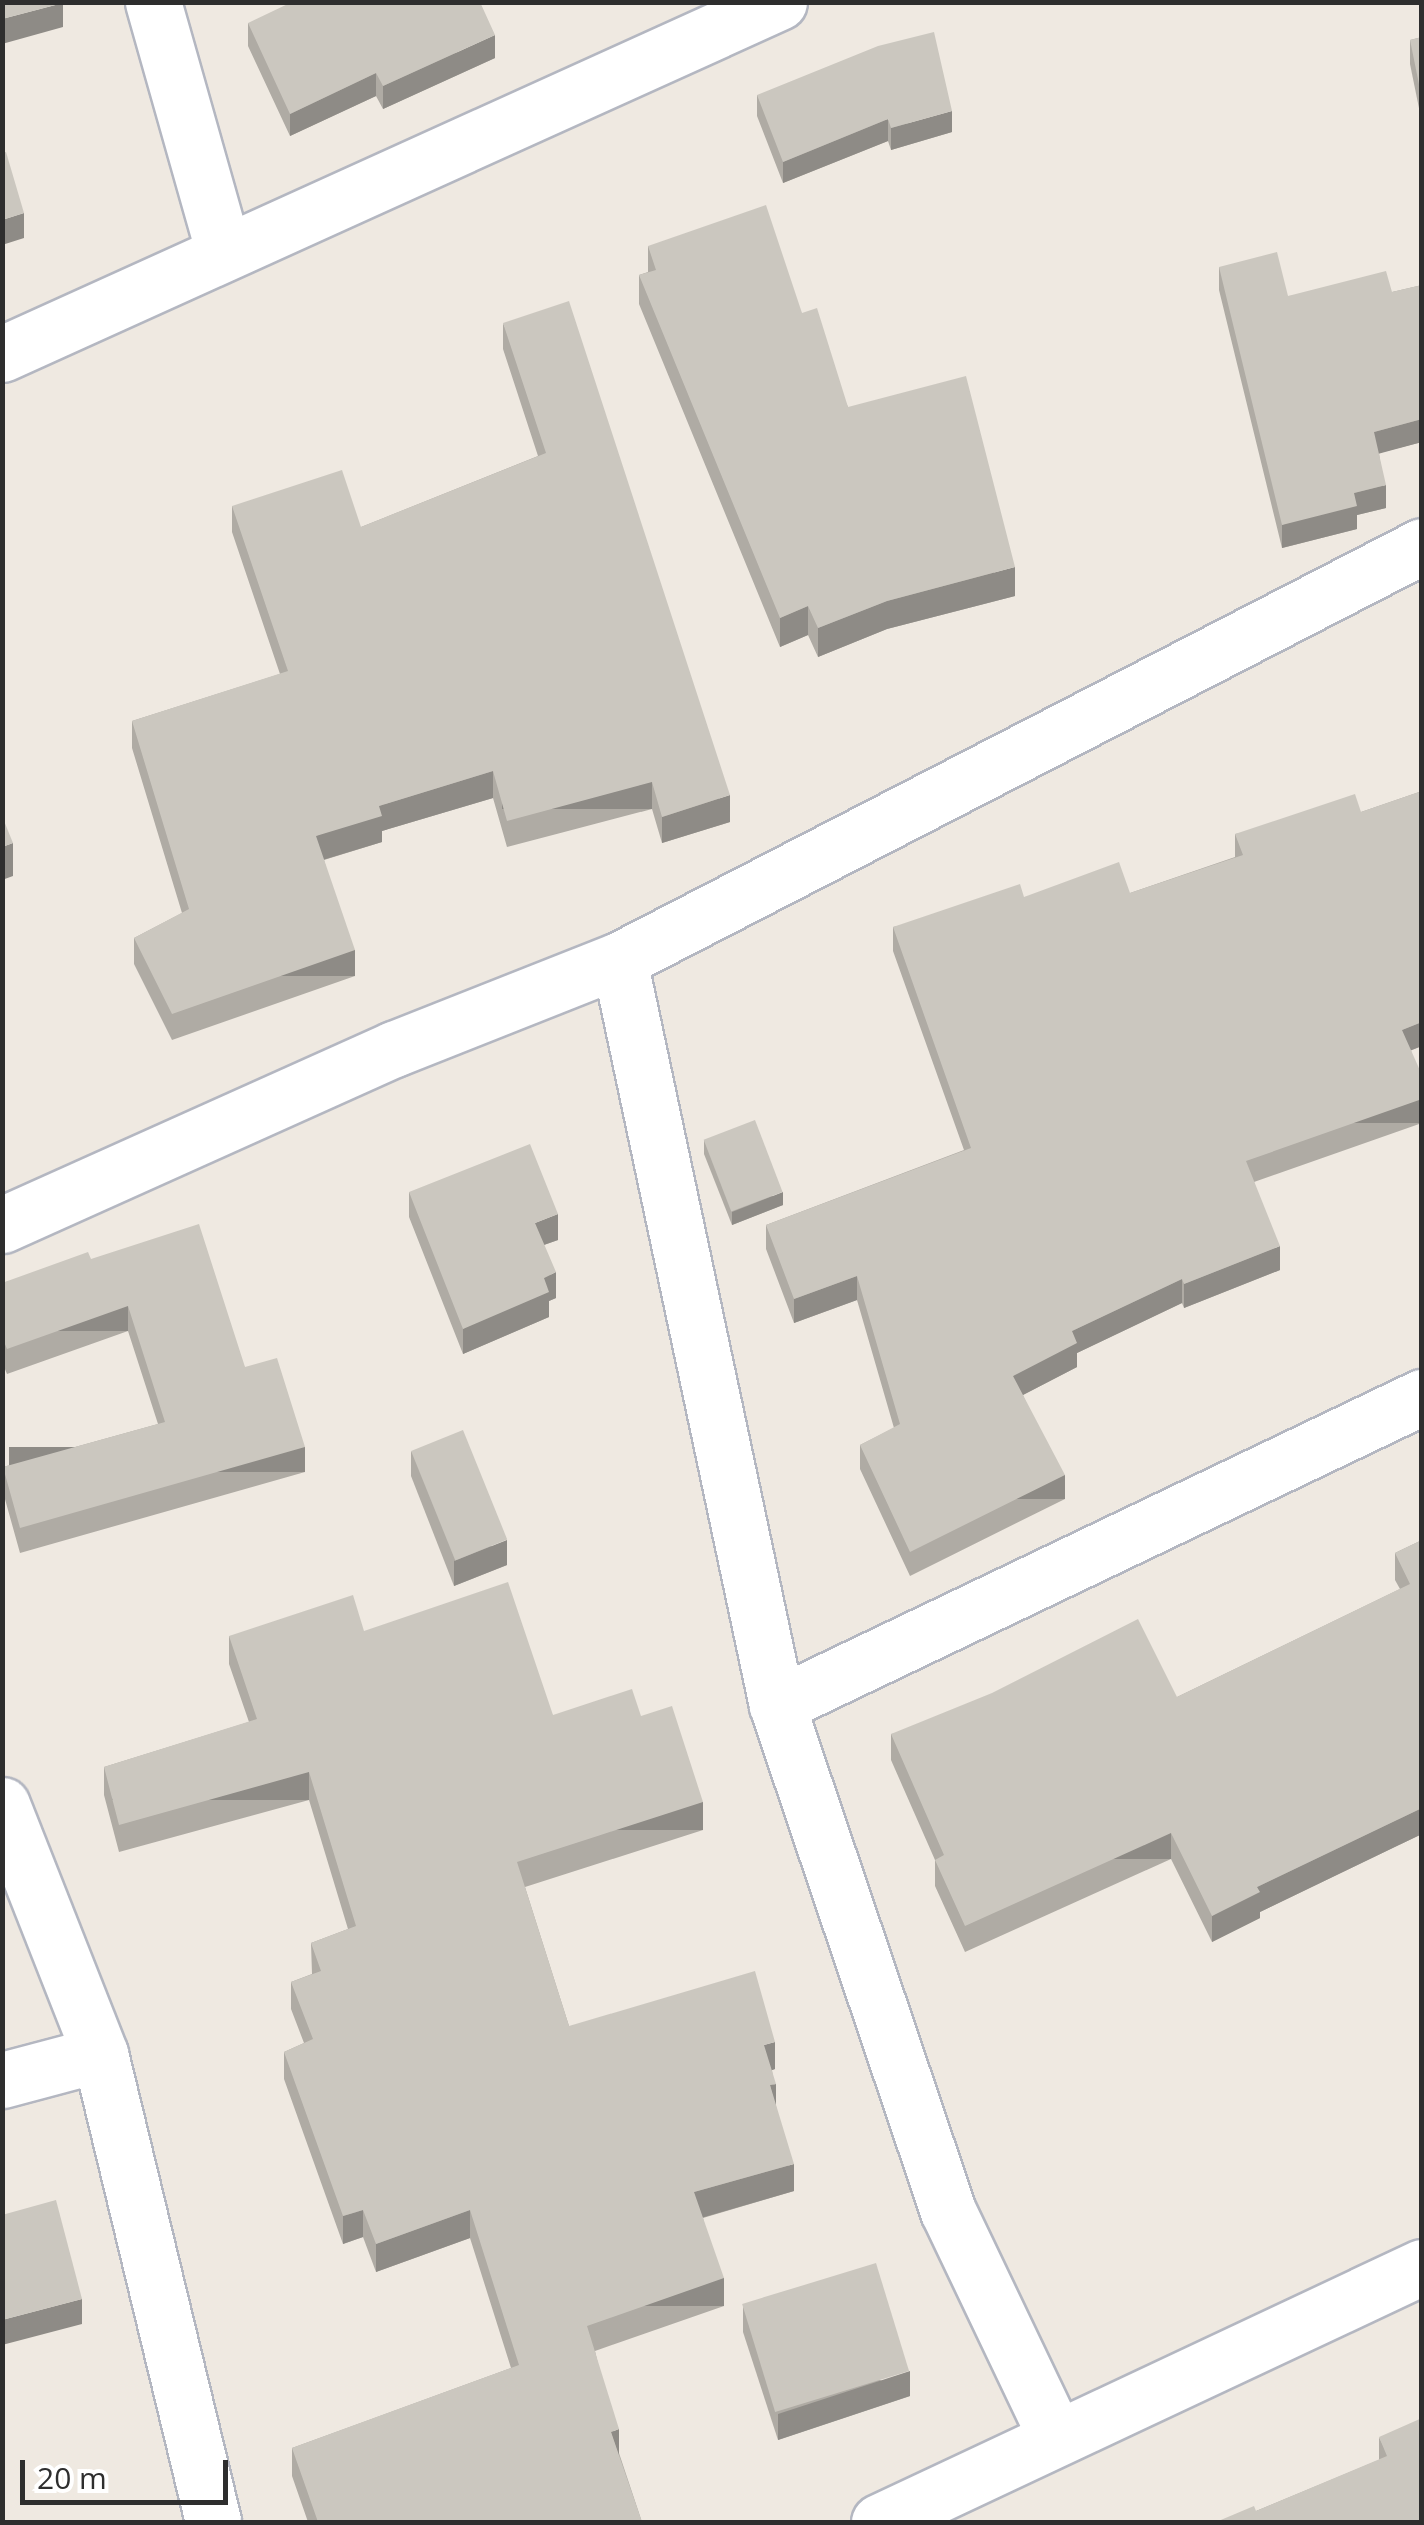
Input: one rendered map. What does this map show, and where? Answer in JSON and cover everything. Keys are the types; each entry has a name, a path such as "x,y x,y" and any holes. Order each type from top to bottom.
{"street":[{"path":"153,2 223,250"},
{"path":"2,354 223,250 780,2"},
{"path":"2,1225 394,1049 619,960 1422,546"},
{"path":"619,960 777,1705 948,2211 1054,2435"},
{"path":"777,1705 1422,1397"},
{"path":"2,1804 100,2054 213,2522"},
{"path":"2,2080 100,2054"},
{"path":"880,2522 1054,2435 1422,2267"}],"building":[{"path":"2,2 63,2 63,3 2,19"},
{"path":"292,2 480,2 495,35 383,86 376,73 290,114 248,23"},
{"path":"934,32 952,111 891,128 888,119 783,162 757,95 878,46"},
{"path":"1422,37 1422,99 1410,40"},
{"path":"6,152 24,213 2,220 2,153"},
{"path":"766,205 802,313 817,308 848,407 966,376 1015,567 887,601 818,628 808,606 780,618 639,275 656,270 648,246"},
{"path":"1277,252 1288,296 1386,271 1392,292 1422,285 1422,419 1374,432 1386,485 1354,493 1357,506 1282,525 1219,267"},
{"path":"569,301 730,795 662,817 652,782 507,821 493,771 379,806 382,816 316,836 355,950 172,1014 134,938 189,909 132,721 288,671 232,506 342,470 361,527 546,453 503,323"},
{"path":"1422,791 1422,1022 1402,1030 1422,1075 1422,1099 1246,1161 1280,1246 1184,1284 1182,1279 1072,1331 1077,1343 1013,1376 1065,1475 910,1552 860,1445 900,1424 857,1276 794,1299 766,1225 971,1148 893,927 1020,884 1024,897 1119,862 1130,893 1243,855 1235,834 1355,794 1361,812"},
{"path":"2,816 13,843 2,847"},
{"path":"755,1120 783,1192 731,1212 704,1140"},
{"path":"530,1144 558,1214 535,1223 556,1272 544,1278 549,1292 463,1329 409,1192"},
{"path":"199,1224 245,1367 277,1358 305,1447 20,1528 3,1467 165,1422 128,1306 7,1349 2,1337 2,1283 88,1252 91,1259"},
{"path":"463,1430 507,1539 455,1560 411,1451"},
{"path":"1422,1540 1422,1808 1257,1887 1260,1892 1212,1916 1171,1833 965,1926 935,1860 944,1855 891,1734 992,1693 1138,1619 1177,1697 1410,1584 1395,1553"},
{"path":"508,1582 553,1715 632,1689 641,1716 672,1706 703,1802 517,1862 569,2026 755,1971 775,2042 764,2045 776,2084 770,2085 794,2164 694,2192 724,2278 587,2326 619,2429 611,2432 642,2522 318,2522 292,2448 519,2365 470,2210 376,2244 363,2210 343,2216 284,2052 313,2039 291,1982 321,1971 311,1943 356,1926 309,1772 119,1825 104,1767 257,1719 229,1636 353,1595 364,1631"},
{"path":"56,2200 82,2299 2,2320 2,2215"},
{"path":"876,2263 909,2371 775,2412 742,2304"},
{"path":"1422,2418 1422,2522 1216,2522 1254,2506 1256,2511 1387,2456 1379,2437"}]}
